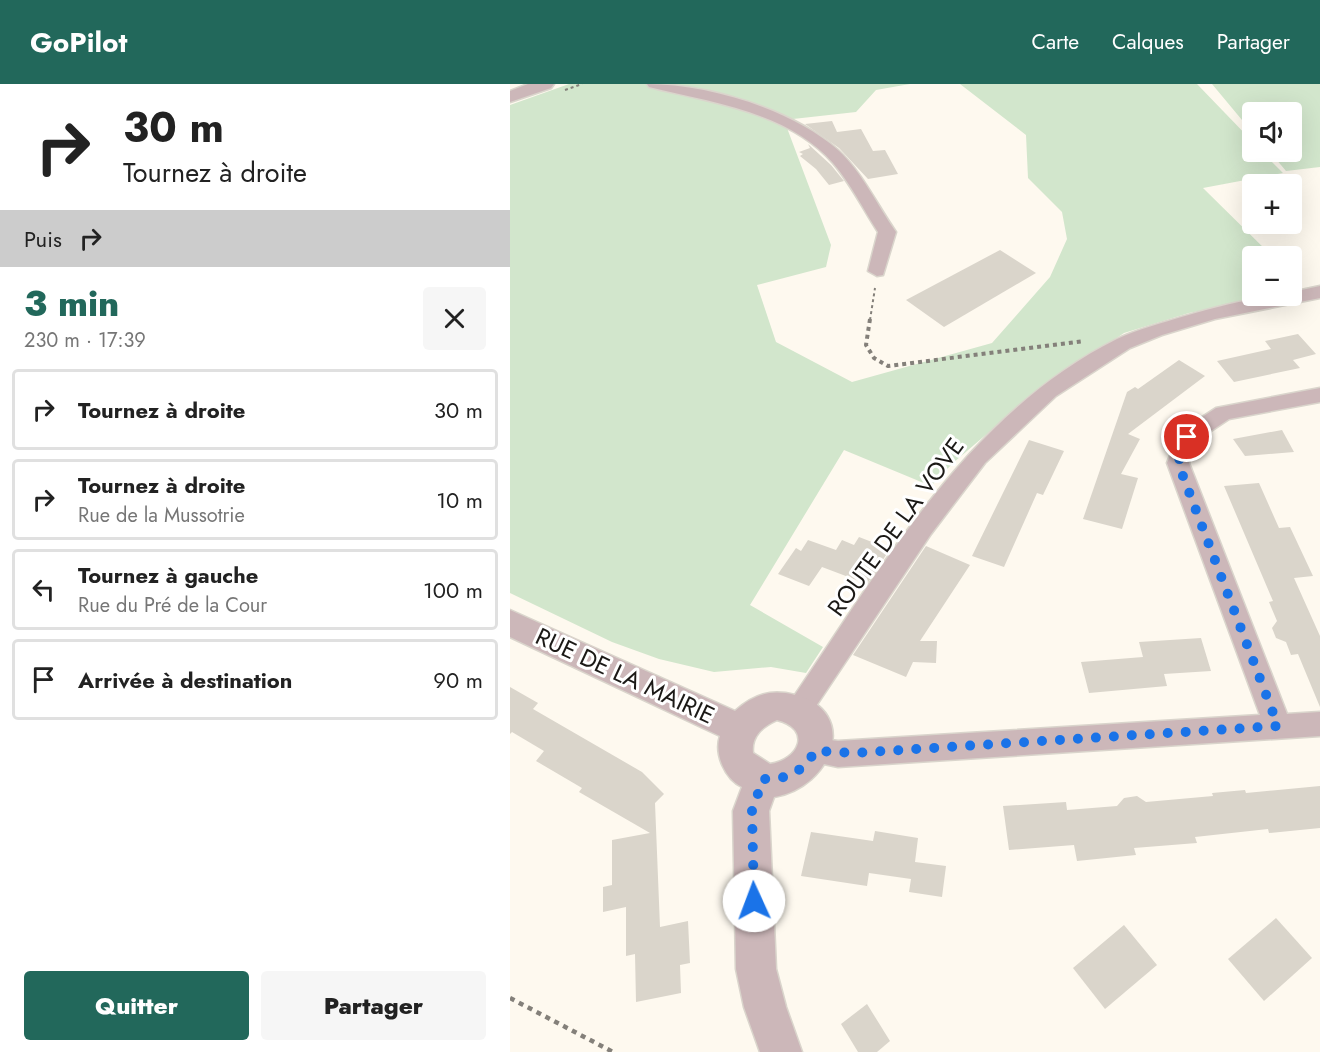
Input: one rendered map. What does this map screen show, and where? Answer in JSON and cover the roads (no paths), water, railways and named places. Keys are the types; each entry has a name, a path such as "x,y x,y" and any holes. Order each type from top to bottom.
{"street":[{"path":"510,97 546,84"},
{"path":"654,84 740,104 796,129 833,153 887,232 877,271"},
{"name":"ROUTE DE LA VOVE","path":"799,710 923,528 977,457 1049,392 1123,344 1212,314 1320,292"},
{"path":"1278,726 1178,463 1187,437 1223,413 1320,395"},
{"name":"RUE DE LA MAIRIE","path":"510,623 740,729"},
{"path":"777,705 799,710 815,727 815,751 800,770 782,778 763,779 751,774 741,765 736,754 740,729 755,712 766,707 777,705"},
{"path":"815,751 846,754 1320,724"},
{"path":"763,779 752,811 756,969 765,1008 782,1052"}]}
